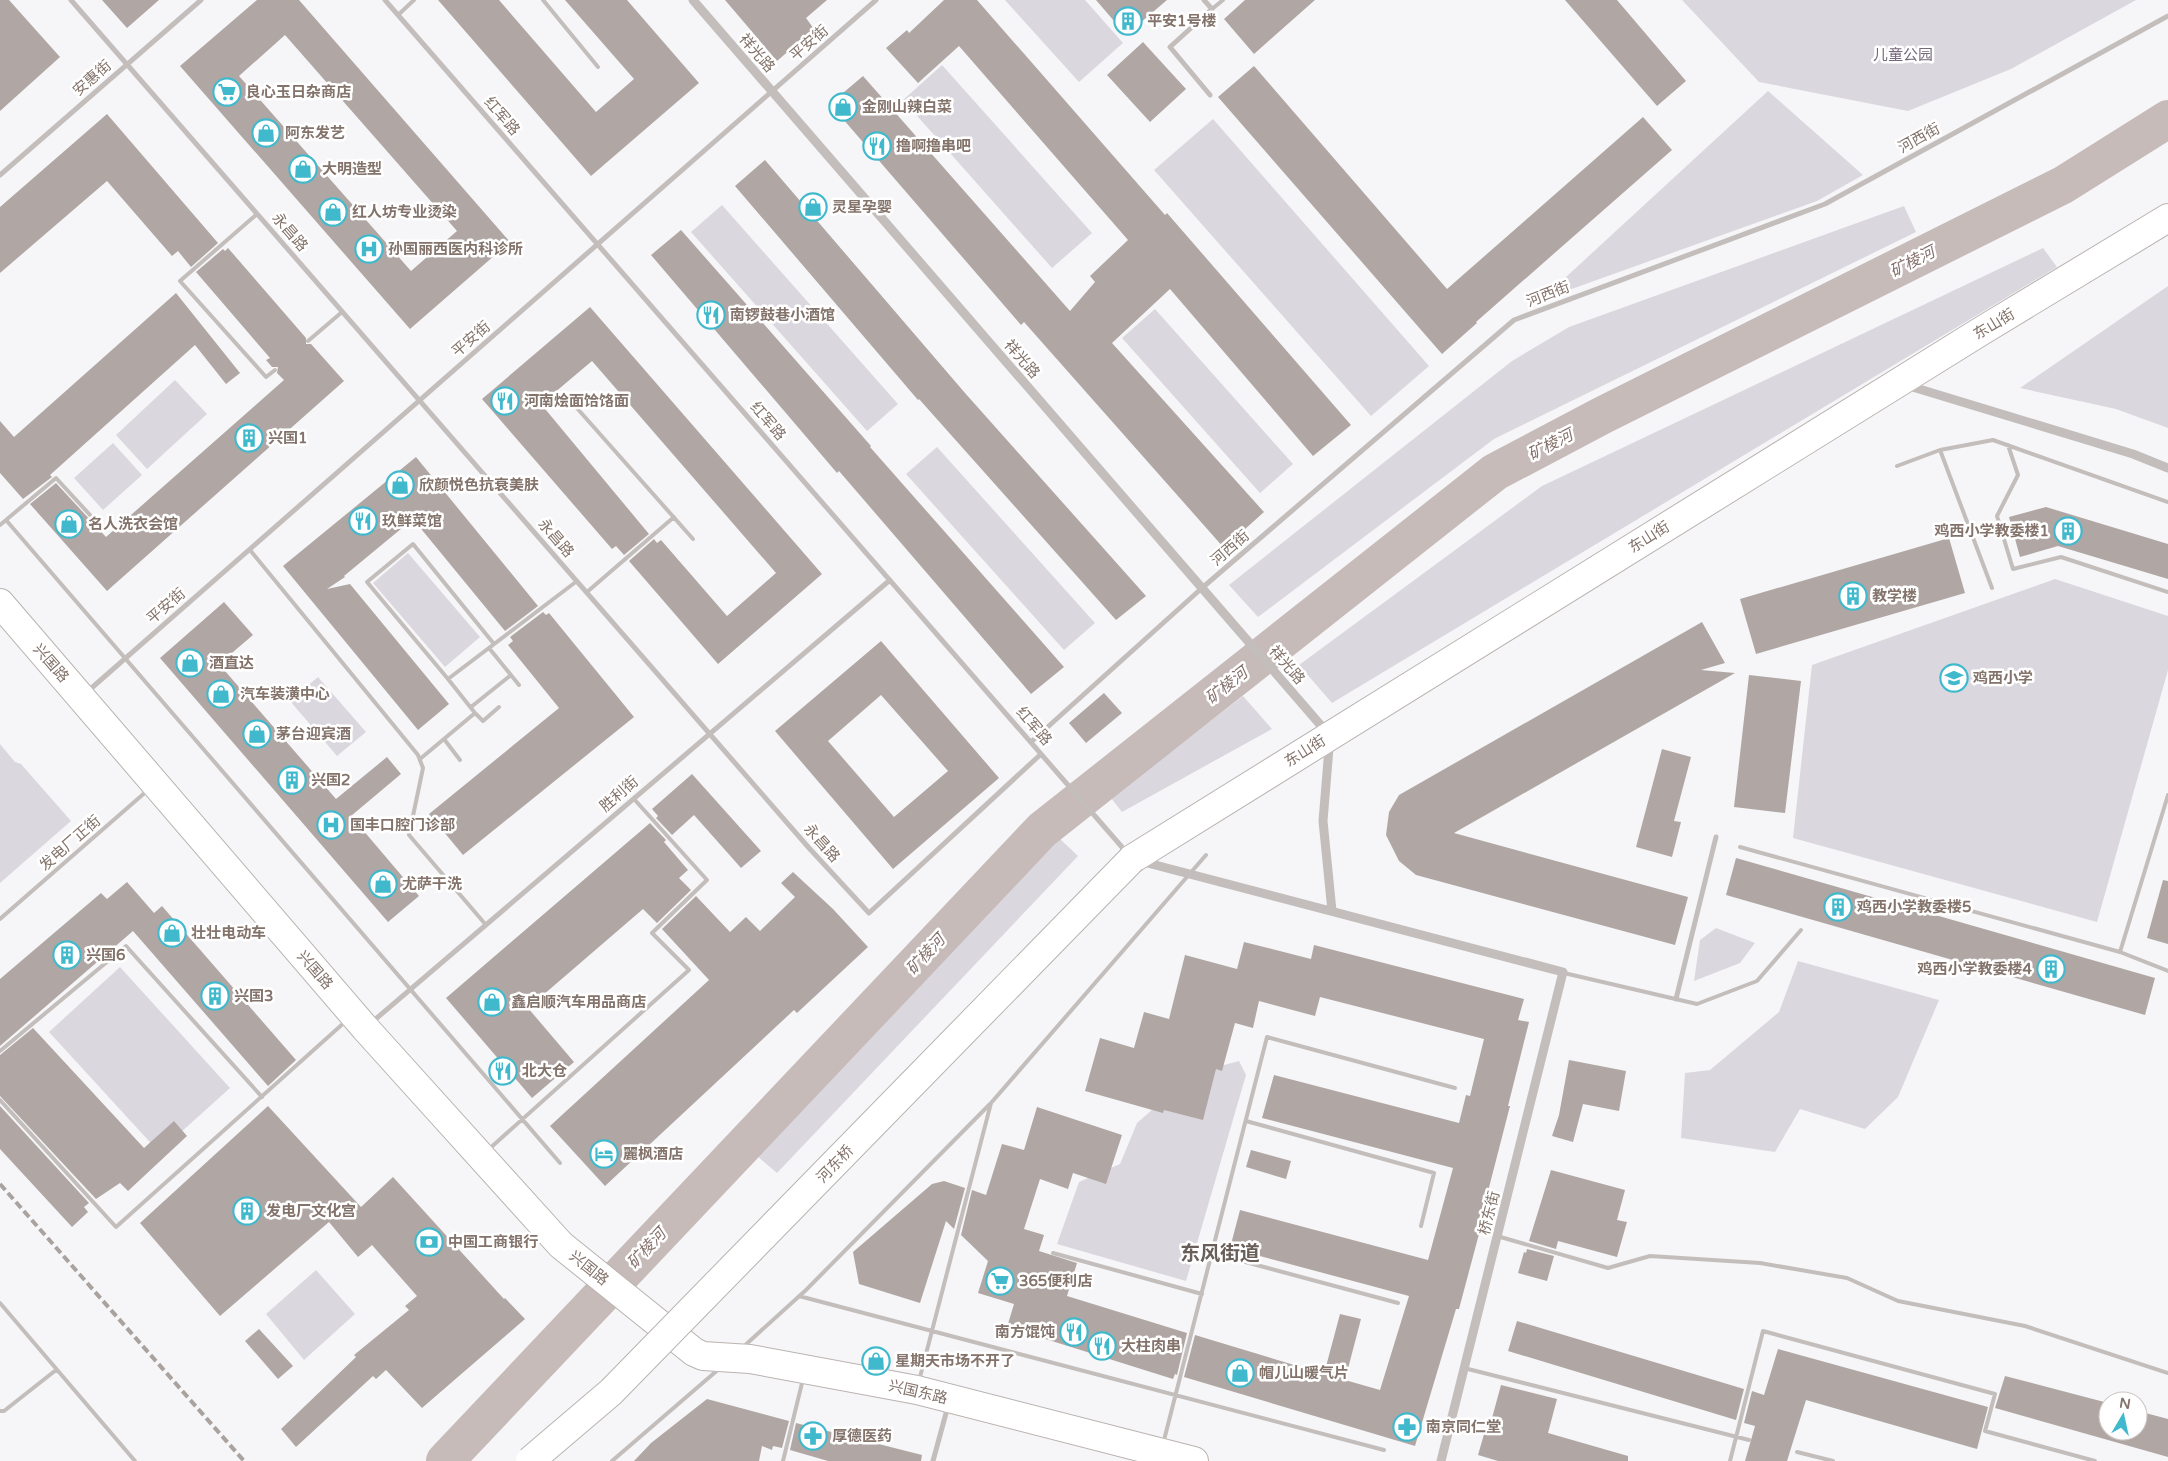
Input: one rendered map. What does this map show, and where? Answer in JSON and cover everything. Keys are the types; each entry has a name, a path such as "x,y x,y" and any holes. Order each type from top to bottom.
{"main road":[{"name":"东山街","path":"1126,851 1330,736 1898,383 2168,218"},
{"name":"兴国路","path":"0,603 359,1021 561,1245 650,1317"},
{"name":"河东桥","path":"530,1461 611,1392 1126,851"},
{"name":"兴国东路","path":"650,1317 694,1352 702,1356 731,1358 805,1369 917,1390 1179,1458"}],"street":[{"name":"永昌路","path":"71,0 710,734 869,913 1041,754"},
{"name":"安惠街","path":"0,175 201,0"},
{"name":"红军路","path":"385,0 1126,851"},
{"name":"祥光路","path":"693,0 1330,736"},
{"name":"平安街","path":"81,697 876,0"},
{"path":"1204,0 1212,9 1170,46 1210,95"},
{"name":"河西街","path":"1031,742 1202,588 1514,320 1825,204 2168,16"},
{"path":"1898,383 2133,454 2168,468"},
{"name":"胜利街","path":"359,1021 411,989 890,580"},
{"path":"1330,736 1324,821 1332,911"},
{"path":"1676,999 1716,837"},
{"path":"1126,851 1190,874 1563,972"},
{"name":"桥东街","path":"1441,1461 1563,972"},
{"path":"933,1461 950,1399"}],"lane":[{"path":"398,15 414,0"},
{"path":"543,0 598,67"},
{"path":"1212,9 1223,0"},
{"path":"258,214 180,281 267,377 275,370"},
{"path":"308,341 342,312"},
{"path":"568,398 693,539"},
{"path":"1897,466 1940,450 1993,440 2168,502"},
{"path":"2008,445 2018,475 1997,516 2013,569 2061,557 2168,592"},
{"path":"1940,450 1992,588"},
{"path":"0,525 56,478 102,528"},
{"path":"587,592 674,517"},
{"path":"6,520 560,1163"},
{"path":"494,644 413,544 367,582 482,721 499,707"},
{"path":"250,550 410,744 420,759 423,768 409,835 486,925"},
{"path":"448,679 577,581"},
{"path":"489,648 520,685"},
{"path":"471,707 511,675"},
{"path":"420,759 476,713"},
{"path":"444,739 460,760"},
{"name":"发电厂正街","path":"0,920 155,784"},
{"path":"2120,952 2168,795"},
{"path":"481,1156 688,970 652,933 707,880 634,799"},
{"path":"1740,847 2120,952 2168,971"},
{"path":"612,1461 799,1296 991,1102 1206,855"},
{"path":"1563,972 1697,1004 1757,981 1801,930"},
{"path":"0,1051 126,946 262,1097"},
{"path":"0,1100 116,1227 262,1097 359,1021"},
{"path":"1179,1458 1176,1395 1267,1037 1455,1088"},
{"path":"917,1390 991,1102"},
{"path":"1246,1121 1434,1173 1421,1226"},
{"path":"1497,1236 1608,1268 1650,1256 1760,1263 1847,1278 1898,1301 2025,1326 2168,1374"},
{"path":"1053,1253 1202,1294"},
{"path":"1212,1253 1398,1303"},
{"path":"799,1296 1384,1450"},
{"path":"0,1303 134,1461"},
{"path":"1730,1461 1763,1331 1995,1394 1985,1431 2095,1461"},
{"path":"1464,1368 1748,1440"},
{"path":"783,1461 805,1369"},
{"path":"0,1410 4,1411 56,1370"},
{"path":"1797,1452 1833,1461"}],"green space":[{"path":"1005,0 1085,0 1123,43 1079,82"},
{"name":"儿童公园","path":"1682,0 2136,0 2011,69 1908,111 1759,82"},
{"path":"942,65 1092,233 1052,268 903,100"},
{"path":"1768,91 1863,175 1817,201 1541,300"},
{"path":"1213,119 1429,366 1371,416 1154,170"},
{"path":"722,205 898,404 867,431 691,232"},
{"path":"1904,206 1916,232 1494,439 1258,617 1229,585 1512,361 1569,327"},
{"path":"2043,248 2057,267 1332,703 1299,665 1542,486"},
{"path":"2168,286 2168,428 2116,409 2020,388"},
{"path":"1155,309 1293,464 1260,493 1122,338"},
{"path":"175,380 207,414 147,469 116,435"},
{"path":"113,443 142,475 103,510 74,478"},
{"path":"937,447 1095,623 1064,650 906,474"},
{"path":"408,553 480,637 445,667 373,583"},
{"name":"鸡西小学","path":"2055,579 2168,616 2168,670 2097,922 1793,838 1812,665"},
{"path":"318,677 366,732 337,756 290,701"},
{"path":"1243,696 1272,729 1122,812 1111,798"},
{"path":"0,744 15,762 21,764 71,821 0,883"},
{"path":"1058,837 1078,856 777,1173 757,1156"},
{"path":"1716,928 1755,943 1740,963 1694,981 1700,940"},
{"path":"1798,961 1939,1000 1898,1097 1865,1129 1800,1109 1775,1152 1681,1138 1685,1073 1710,1070 1779,1012"},
{"path":"120,967 230,1088 159,1152 49,1032"},
{"path":"1239,1061 1246,1075 1186,1281 1057,1244 1079,1182 1120,1164 1137,1123 1194,1073"},
{"path":"316,1270 355,1314 304,1360 266,1314"}],"building":[{"path":"0,0 9,0 60,57 0,111"},
{"path":"102,0 159,0 127,28"},
{"path":"257,0 299,0 510,242 410,329 180,66","holes":["285,35 457,231 411,271 239,76"]},
{"path":"438,0 499,0 596,112 634,79 565,0 627,0 699,83 591,176"},
{"path":"725,0 827,0 806,18 814,29 777,61"},
{"path":"944,0 977,0 1165,215 1167,213 1351,425 1313,456 1170,289 1112,343 1264,512 1224,548 1024,322 1021,325 830,104 863,76 1070,311 1095,282 1090,276 1128,240 959,46 918,83 886,48 907,30 909,33"},
{"name":"平安1号楼","path":"1096,0 1167,0 1126,35"},
{"path":"1245,0 1315,0 1254,54 1224,19"},
{"path":"1565,0 1617,0 1686,81 1657,106"},
{"path":"1143,42 1186,89 1150,122 1107,75"},
{"path":"1254,66 1447,289 1643,117 1672,150 1442,354 1218,97"},
{"path":"107,114 218,243 191,267 178,251 172,256 107,181 0,273 0,207"},
{"path":"765,160 965,393 1146,596 1116,620 918,400 735,186"},
{"path":"681,230 1064,667 1031,694 839,471 837,473 651,255"},
{"name":"兴国1","path":"228,248 306,338 306,344 311,344 344,381 107,591 30,504 56,483 106,537 284,380 277,373 278,367 272,367 266,360 270,358 196,272 223,249 225,251"},
{"path":"176,293 240,373 226,384 195,345 50,475 52,477 23,499 0,473 0,421 14,437"},
{"path":"590,307 822,574 718,664 629,561 654,539 657,543 661,540 727,616 776,573 592,361 541,404 649,534 624,555 616,546 612,549 482,399"},
{"path":"416,457 538,606 505,631 413,519 345,577 327,589 350,584 449,704 418,730 283,566"},
{"name":"鸡西小学教委楼1","path":"2046,507 2168,544 2168,579 2058,546 2020,557 2009,517"},
{"name":"教学楼","path":"1949,538 1965,593 1756,654 1740,599"},
{"name":"兴国2","path":"224,602 253,635 219,664 336,799 387,757 401,774 351,816 419,896 388,922 160,658"},
{"path":"543,612 546,615 549,613 634,717 463,855 429,814 559,708 508,645 513,641 510,637"},
{"path":"1702,622 1725,663 1701,670 1735,673 1454,833 1688,897 1675,945 1416,875 1399,861 1386,835 1389,812 1399,795"},
{"path":"881,641 999,778 893,869 775,731","holes":["881,695 948,771 894,817 828,741"]},
{"path":"1749,675 1801,681 1785,813 1734,807"},
{"path":"1104,693 1122,713 1086,743 1069,723"},
{"path":"1662,749 1691,757 1674,821 1681,822 1672,857 1636,847"},
{"path":"692,774 761,851 741,868 694,815 672,835 656,818 658,816 652,809"},
{"path":"650,823 666,840 664,842 688,870 679,878 691,890 657,923 643,909 528,1008 574,1062 532,1098 446,998"},
{"path":"1736,858 2155,978 2145,1015 1726,895"},
{"path":"793,872 833,909 868,947 797,1013 794,1010 605,1186 550,1126 709,980 662,929 696,896 730,932 746,917 760,931 795,897 781,883"},
{"path":"2163,880 2168,881 2168,944 2147,938"},
{"path":"127,882 154,913 162,906 296,1060 268,1086 133,931 0,1046 0,979 101,893 107,899"},
{"path":"1244,942 1311,959 1314,945 1524,999 1518,1020 1529,1022 1485,1203 1487,1204 1459,1309 1456,1309 1415,1446 1184,1377 1195,1335 1324,1374 1340,1314 1361,1319 1345,1380 1380,1390 1409,1296 1230,1248 1240,1210 1428,1260 1453,1168 1262,1118 1274,1075 1459,1123 1466,1095 1470,1096 1484,1039 1320,997 1315,1016 1259,1001 1253,1028 1235,1023 1222,1071 1216,1069 1203,1120 1164,1110 1163,1113 1085,1091 1100,1038 1134,1048 1144,1012 1169,1019 1185,955 1237,969"},
{"path":"33,1028 144,1148 174,1121 187,1136 128,1191 120,1183 96,1199 0,1096 0,1055"},
{"path":"1569,1060 1626,1071 1619,1111 1583,1104 1573,1142 1552,1136 1559,1115"},
{"path":"0,1106 89,1203 84,1207 88,1212 72,1227 0,1149"},
{"path":"268,1106 361,1207 393,1177 504,1299 525,1319 422,1408 386,1370 376,1379 373,1376 296,1447 281,1429 356,1357 354,1355 409,1310 405,1306 417,1296 372,1245 358,1257 329,1222 220,1316 140,1223"},
{"path":"1037,1107 1122,1135 1106,1184 1073,1173 1068,1189 1040,1179 1024,1229 1044,1235 1039,1251 1077,1263 1067,1296 1187,1333 1177,1375 1175,1374 1173,1379 1007,1327 1014,1304 978,1293 988,1261 961,1235 972,1190 986,1195 1002,1144 1024,1150"},
{"path":"1251,1150 1291,1161 1286,1179 1246,1167"},
{"path":"1551,1170 1625,1190 1617,1220 1627,1222 1617,1257 1558,1241 1556,1249 1529,1241"},
{"path":"944,1181 965,1188 954,1229 946,1221 920,1303 859,1284 853,1252 932,1184"},
{"path":"1527,1249 1554,1256 1547,1281 1518,1273 1524,1252 1526,1253"},
{"path":"1517,1321 1744,1389 1736,1420 1508,1351"},
{"path":"259,1329 293,1366 278,1379 245,1341"},
{"path":"1778,1349 1988,1407 1977,1449 1806,1400 1787,1461 1745,1461 1755,1426 1744,1423 1752,1391 1764,1395"},
{"path":"2005,1376 2098,1400 2098,1437 1995,1408"},
{"path":"1501,1385 1557,1399 1548,1433 1628,1456 1628,1461 1498,1461 1478,1455 1489,1417 1492,1418"},
{"path":"707,1399 789,1421 782,1448 773,1446 772,1450 762,1446 759,1461 634,1461 651,1443"},
{"path":"2148,1414 2168,1419 2168,1457 2112,1441 2148,1441"},
{"path":"796,1423 922,1455 921,1461 828,1461 790,1450"}],"waterway":[{"name":"矿棱河","path":"445,1461 1042,830 1495,472 1603,415 2063,185 2168,119"}],"railway":[{"path":"0,1184 244,1461"}],"place":[{"name":"平安1号楼","path":"1128,21"},
{"name":"良心玉日杂商店","path":"227,92"},
{"name":"金刚山辣白菜","path":"843,107"},
{"name":"阿东发艺","path":"266,133"},
{"name":"撸啊撸串吧","path":"877,146"},
{"name":"大明造型","path":"303,169"},
{"name":"灵星孕婴","path":"813,207"},
{"name":"红人坊专业烫染","path":"333,212"},
{"name":"孙国丽西医内科诊所","path":"369,249"},
{"name":"南锣鼓巷小酒馆","path":"711,315"},
{"name":"河南烩面饸饹面","path":"505,401"},
{"name":"兴国1","path":"249,438"},
{"name":"欣颜悦色抗衰美肤","path":"400,485"},
{"name":"玖鲜菜馆","path":"363,521"},
{"name":"名人洗衣会馆","path":"69,524"},
{"name":"鸡西小学教委楼1","path":"2068,531"},
{"name":"教学楼","path":"1853,596"},
{"name":"酒直达","path":"190,663"},
{"name":"鸡西小学","path":"1954,678"},
{"name":"汽车装潢中心","path":"221,694"},
{"name":"茅台迎宾酒","path":"257,734"},
{"name":"兴国2","path":"292,780"},
{"name":"国丰口腔门诊部","path":"331,825"},
{"name":"尤萨干洗","path":"383,884"},
{"name":"鸡西小学教委楼5","path":"1838,907"},
{"name":"壮壮电动车","path":"172,933"},
{"name":"兴国6","path":"67,955"},
{"name":"鸡西小学教委楼4","path":"2051,969"},
{"name":"兴国3","path":"215,996"},
{"name":"鑫启顺汽车用品商店","path":"492,1002"},
{"name":"北大仓","path":"503,1071"},
{"name":"麗枫酒店","path":"604,1154"},
{"name":"发电厂文化宫","path":"247,1211"},
{"name":"中国工商银行","path":"429,1242"},
{"name":"365便利店","path":"1000,1281"},
{"name":"南方馄饨","path":"1074,1332"},
{"name":"大柱肉串","path":"1102,1346"},
{"name":"星期天市场不开了","path":"876,1361"},
{"name":"帽儿山暖气片","path":"1240,1373"},
{"name":"南京同仁堂","path":"1407,1427"},
{"name":"厚德医药","path":"813,1436"}],"district":[{"name":"东风街道","path":"1220,1253"}]}
